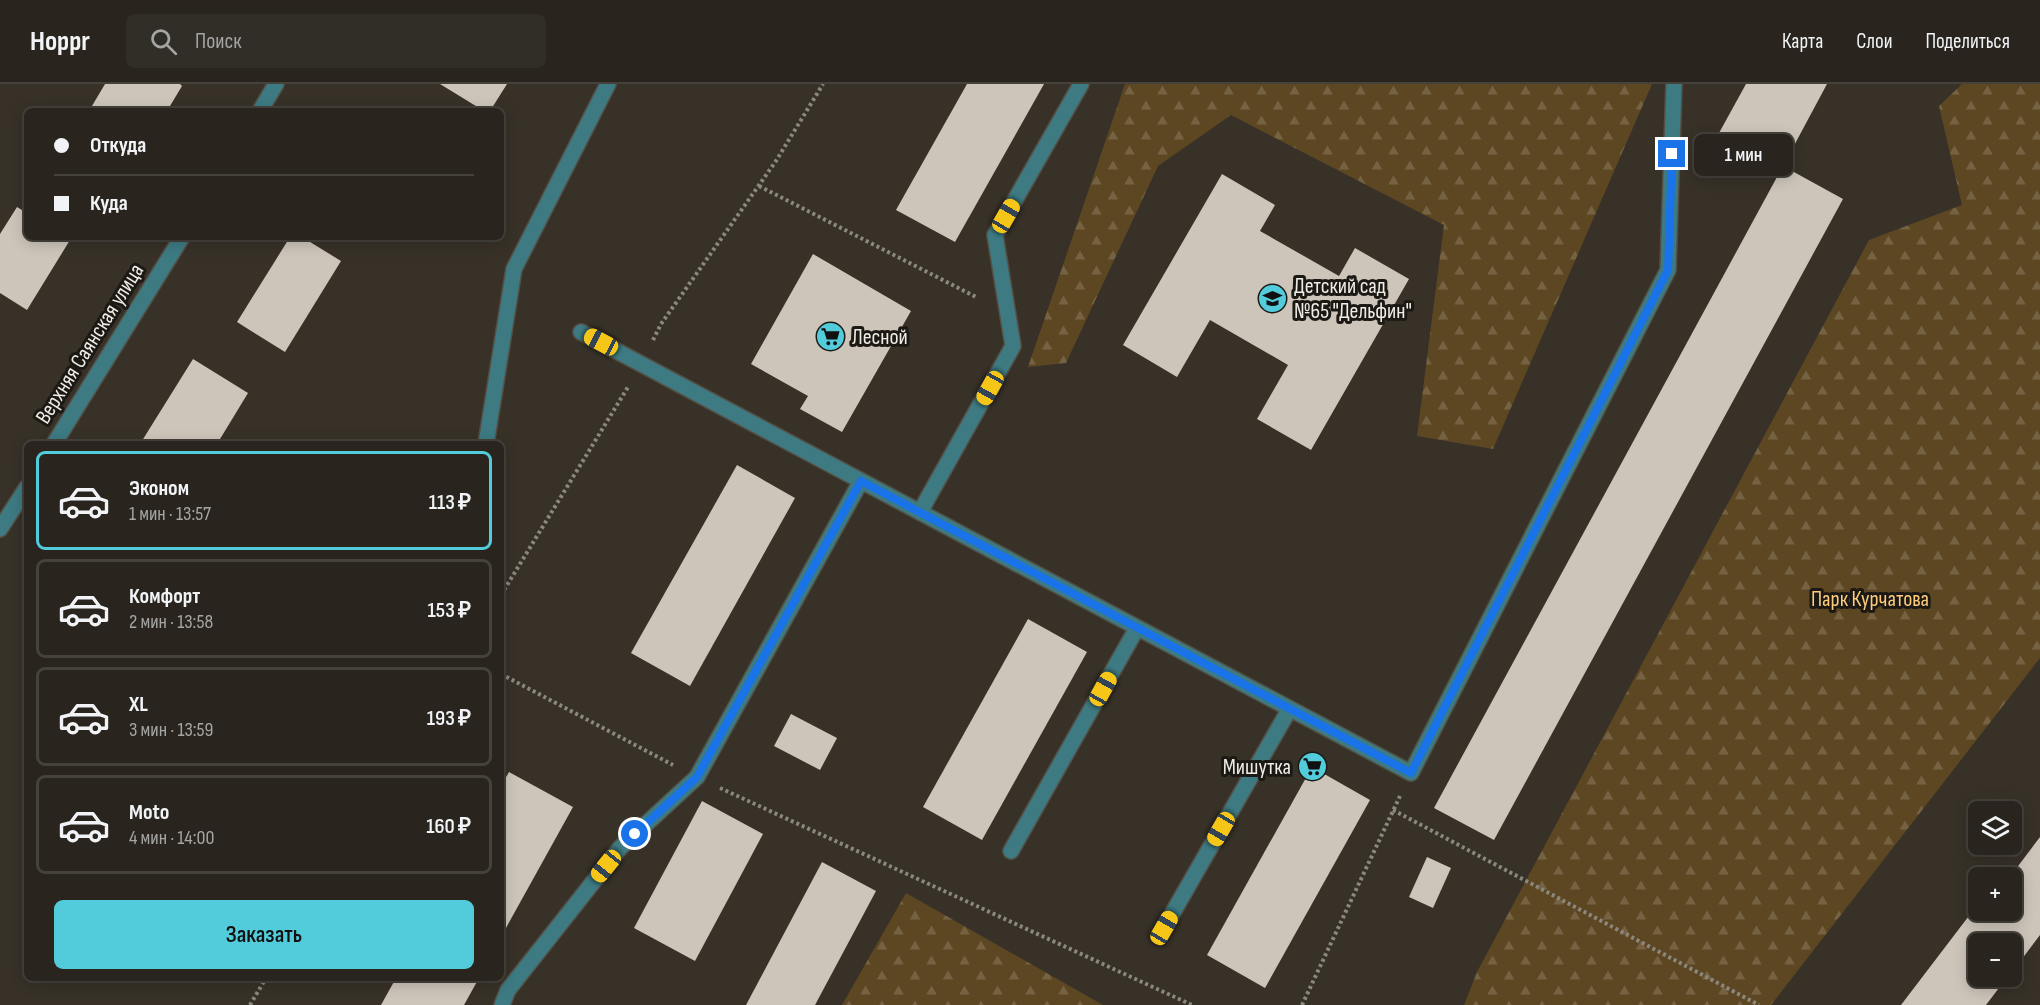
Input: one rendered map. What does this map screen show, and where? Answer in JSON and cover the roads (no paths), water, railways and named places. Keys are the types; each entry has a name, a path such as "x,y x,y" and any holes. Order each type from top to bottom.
{"street":[{"path":"262,108 276,84"},
{"path":"486,441 514,269 608,84"},
{"path":"920,512 1013,346 995,235 1081,84"},
{"path":"581,332 1411,773 1668,270 1674,84"},
{"name":"Верхняя Саянская улица","path":"56,441 180,240"},
{"path":"502,1005 508,990 620,848 697,777 861,481"},
{"path":"0,529 24,492"},
{"path":"1011,851 1137,628"},
{"path":"1164,928 1289,710"}],"place":[{"name":"Детский сад №65 \"Дельфин\"","path":"1273,299"},
{"name":"Лесной","path":"831,337"},
{"name":"Мишутка","path":"1312,767"}],"park label":[{"name":"Парк Курчатова","path":"1870,599"}]}
